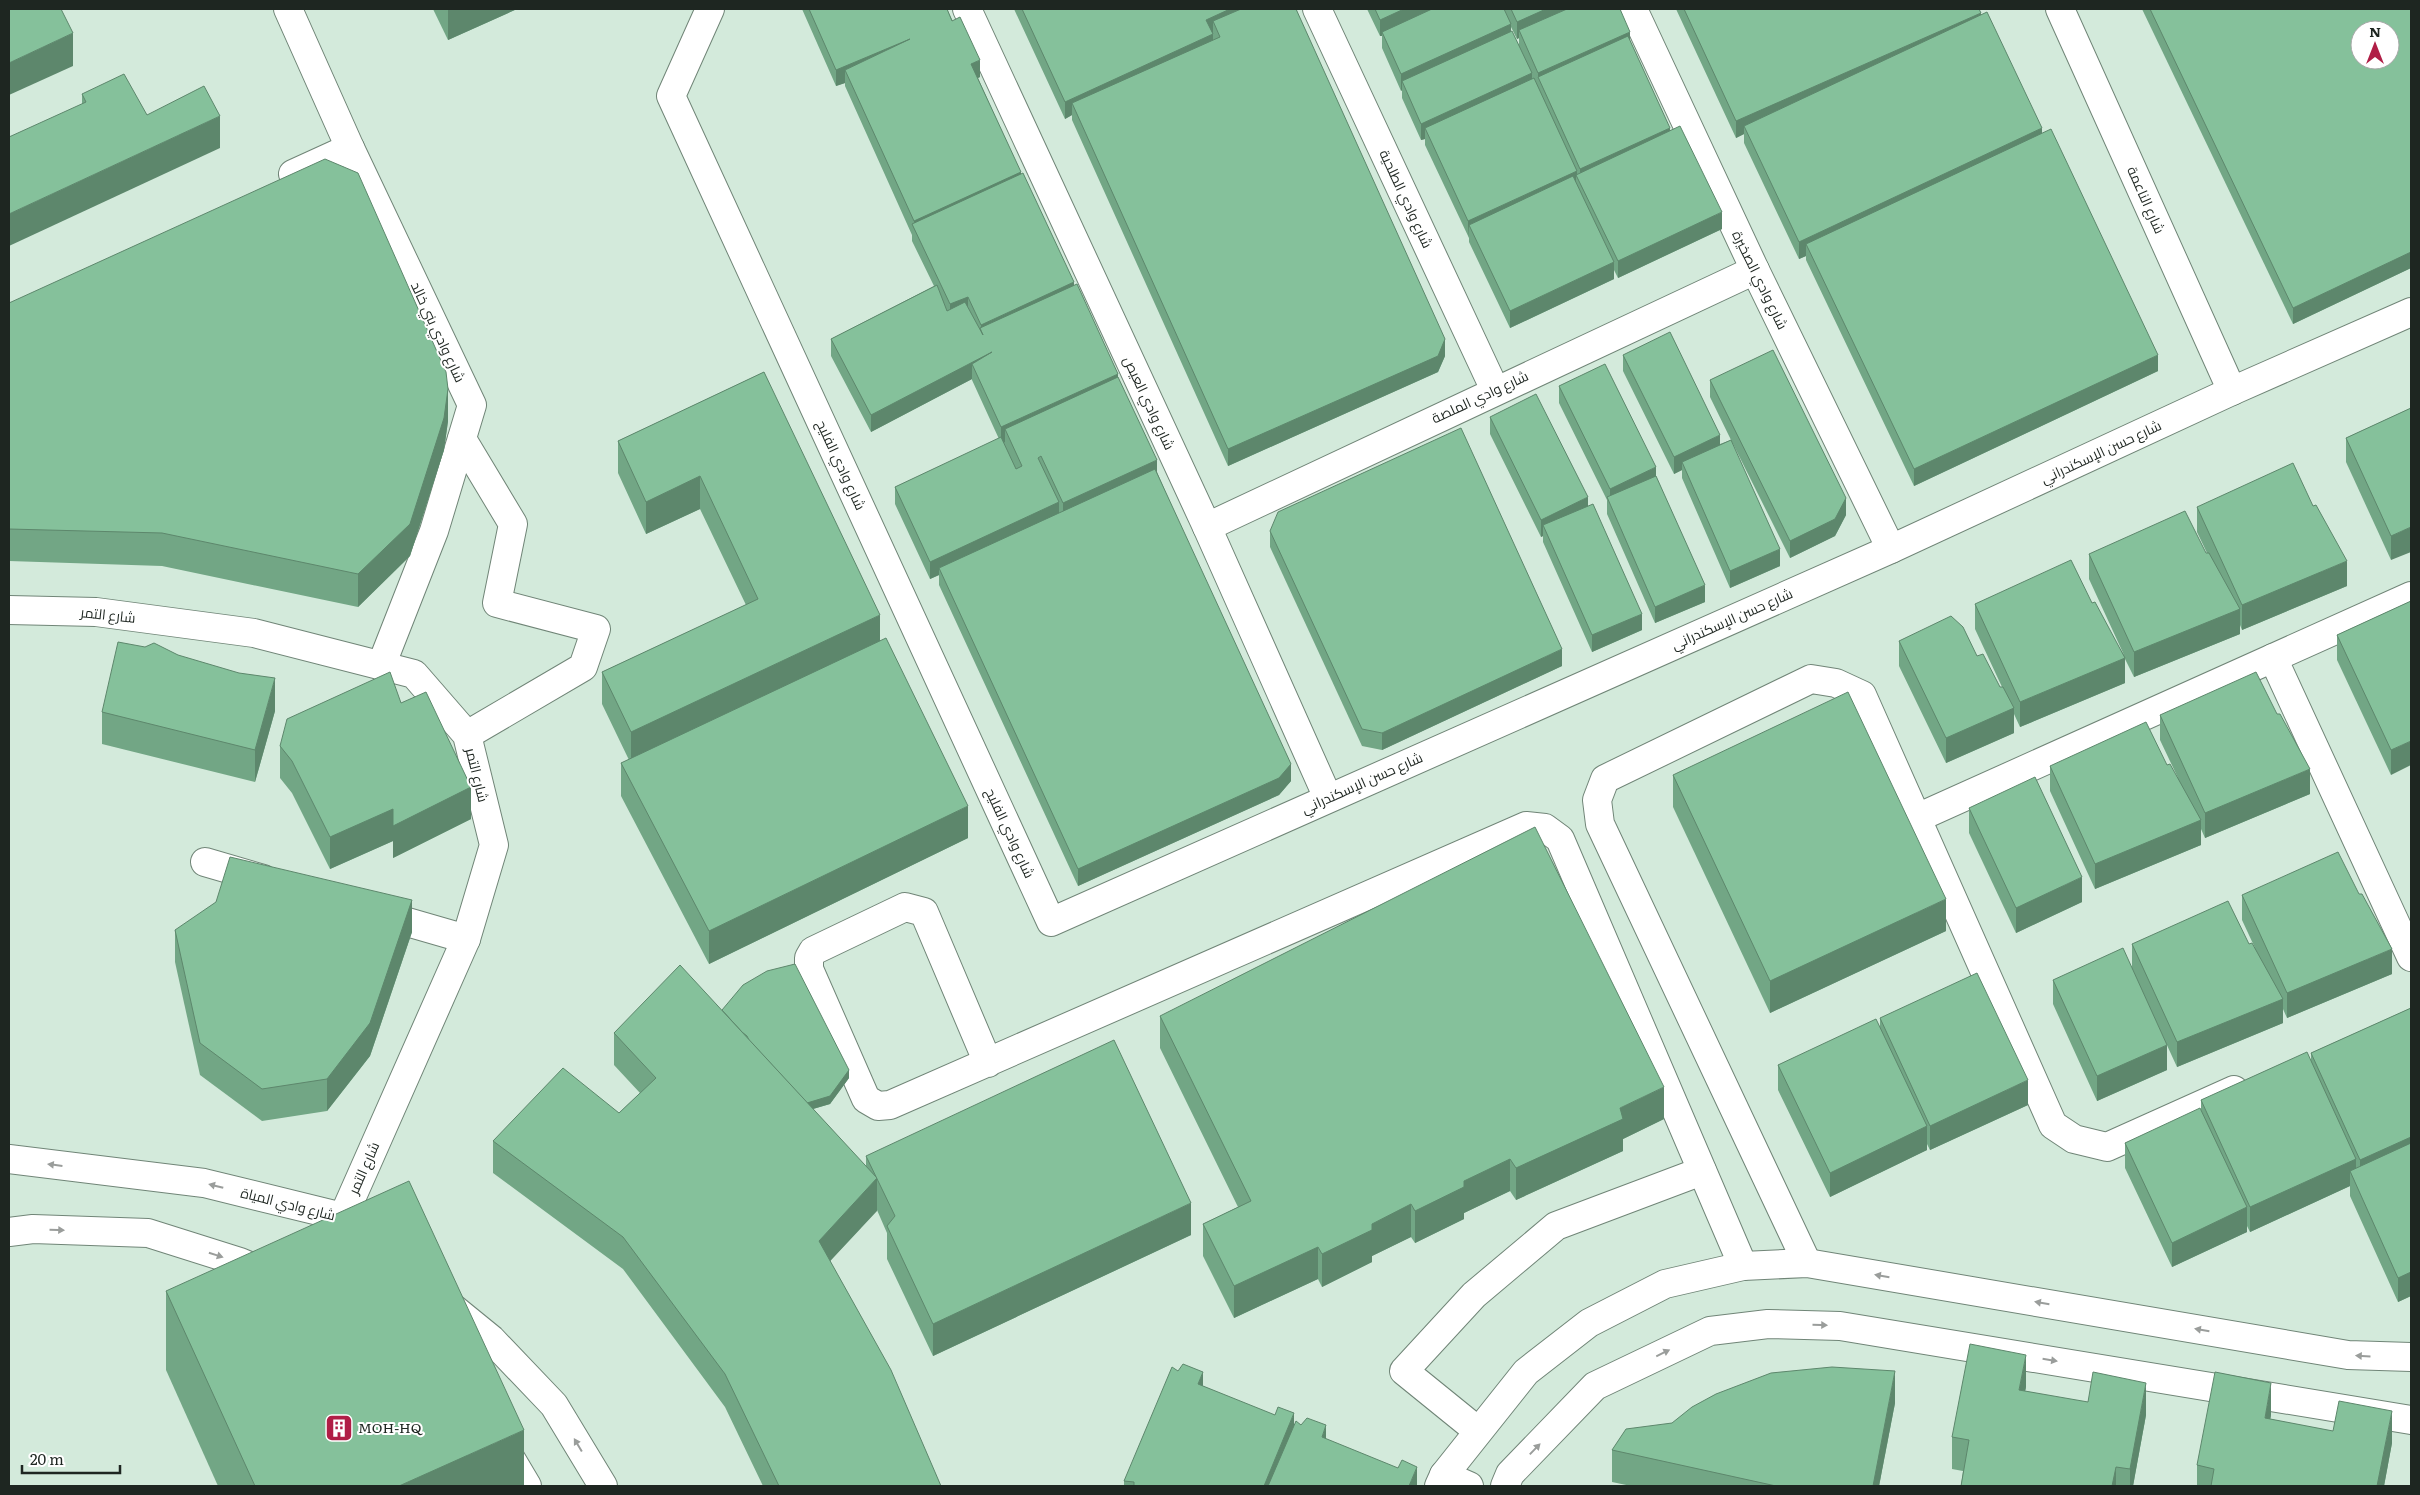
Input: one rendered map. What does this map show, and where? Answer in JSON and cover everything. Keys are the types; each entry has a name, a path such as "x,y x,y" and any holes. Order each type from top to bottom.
{"street":[{"name":"شارع وادي بني خالد","path":"288,9 350,148 472,405 434,531 381,666"},
{"name":"شارع وادي الفليح","path":"710,9 671,96 1051,922"},
{"name":"شارع وادي العيص","path":"967,9 1207,528 1328,798"},
{"name":"شارع وادي الطلحية","path":"1317,9 1495,390"},
{"name":"شارع وادي الصخيرة","path":"1633,9 1755,270 1892,549"},
{"name":"شارع الناعمة","path":"2060,9 2232,391"},
{"path":"270,185 350,148"},
{"name":"شارع وادي الملصة","path":"1207,528 1495,390 1755,270"},
{"name":"شارع حسن الإسكندراني","path":"1051,922 1892,549 2232,391 2411,312"},
{"path":"462,439 513,524 497,603 596,629 582,667 467,735"},
{"path":"1916,818 2411,596"},
{"name":"شارع التمر","path":"9,610 96,612 254,633 414,674 467,735 494,845 466,939 343,1217"},
{"path":"2274,658 2411,957"},
{"path":"1807,1263 1600,824 1597,800 1605,779 1811,679 1836,682 1862,695 2053,1125 2074,1139 2107,1147 2259,1078"},
{"path":"988,1063 924,912 905,906 813,951 809,958 809,969 866,1099 878,1106 890,1105 988,1063 1526,826 1545,828 1560,839 1743,1266"},
{"path":"205,862 289,887"},
{"path":"354,906 466,939"},
{"name":"شارع وادي المياة","path":"9,1159 204,1183 343,1217 380,1248"},
{"path":"1478,1431 1404,1371 1474,1295 1556,1226 1702,1171"},
{"path":"9,1232 33,1229 148,1233 240,1262 294,1286"},
{"path":"1469,1486 1441,1481 1478,1431 1526,1372 1588,1323 1665,1284 1743,1266 1807,1263 2348,1355 2411,1356"},
{"path":"431,1290 491,1339 554,1404 603,1486"},
{"path":"1505,1486 1510,1474 1595,1386 1710,1331 1768,1324 1840,1326 2411,1420"},
{"path":"489,1430 502,1444 527,1486"}],"building":[{"path":"9,9 61,9 73,33 9,63"},
{"path":"809,9 947,9 952,21 960,17 980,60 971,64 1021,172 914,221 845,70 910,39 836,70"},
{"path":"1022,9 1230,9 1206,20 1213,34 1065,102"},
{"path":"1241,9 1296,9 1445,339 1438,356 1228,449 1072,103 1220,37 1213,21"},
{"path":"1375,9 1404,9 1380,20"},
{"path":"1432,9 1504,9 1511,24 1401,74 1382,32"},
{"path":"1511,9 1546,9 1517,22"},
{"path":"1567,9 1620,9 1630,32 1538,73 1519,30"},
{"path":"1684,9 1979,9 1981,13 1736,121"},
{"path":"2150,9 2411,9 2411,252 2293,308"},
{"path":"1987,12 2042,128 1799,242 1744,126"},
{"path":"1512,31 1532,73 1421,124 1402,81"},
{"path":"1628,36 1670,128 1580,169 1538,77"},
{"path":"124,74 147,115 204,86 220,116 9,214 9,137 86,102 82,94"},
{"path":"1534,78 1577,171 1468,221 1425,128"},
{"path":"1680,126 1722,212 1618,261 1576,175"},
{"path":"2051,129 2158,355 1914,469 1806,244"},
{"path":"325,159 358,173 446,372 448,389 444,418 410,524 358,574 162,533 9,529 9,303"},
{"path":"1023,173 1074,282 981,325 968,297 950,304 912,224"},
{"path":"1573,176 1614,262 1510,311 1469,225"},
{"path":"1077,284 1118,374 1001,427 972,364 992,352 871,415 831,339 937,285 947,311 965,302 983,335 980,328"},
{"path":"1670,332 1720,435 1674,457 1623,355"},
{"path":"1773,350 1846,498 1835,519 1790,541 1710,380"},
{"path":"1605,364 1656,467 1610,489 1559,386"},
{"path":"764,372 880,615 631,732 602,672 758,599 700,476 646,502 618,441"},
{"path":"1118,377 1157,460 1063,503 1041,456 1038,458 1059,502 930,562 895,487 1001,437 1016,469 1022,466 1005,429"},
{"path":"1536,394 1588,497 1541,520 1490,417"},
{"path":"2411,408 2411,527 2391,536 2346,438"},
{"path":"1461,428 1562,649 1382,733 1362,729 1270,531 1278,512"},
{"path":"1731,440 1780,549 1730,571 1682,462"},
{"path":"2293,463 2313,506 2316,505 2347,561 2242,605 2197,507"},
{"path":"1155,469 1291,764 1279,778 1078,869 939,568"},
{"path":"1656,476 1705,585 1655,607 1607,497"},
{"path":"1593,504 1642,614 1592,635 1543,525"},
{"path":"2185,511 2206,553 2209,553 2240,609 2134,652 2089,554"},
{"path":"2071,560 2092,603 2095,602 2125,658 2020,702 1975,604"},
{"path":"2411,601 2411,741 2391,750 2337,635"},
{"path":"1951,616 1963,627 1977,656 1983,654 2000,687 2003,687 2014,708 1946,738 1899,641"},
{"path":"886,638 968,806 709,931 621,763"},
{"path":"118,642 145,647 154,643 178,655 239,673 275,678 255,750 102,712"},
{"path":"390,672 401,703 426,692 471,787 393,826 393,809 330,837 292,761 280,746 287,719"},
{"path":"2256,672 2277,714 2280,714 2310,769 2205,813 2160,715"},
{"path":"1848,692 1946,899 1770,981 1673,775"},
{"path":"2146,722 2167,765 2170,764 2201,820 2095,864 2050,766"},
{"path":"2035,777 2082,877 2016,908 1969,808"},
{"path":"1535,827 1664,1087 1620,1108 1623,1119 1516,1168 1510,1159 1464,1181 1464,1187 1415,1211 1411,1204 1372,1224 1372,1230 1322,1254 1318,1247 1234,1286 1203,1224 1251,1201 1160,1016"},
{"path":"2338,852 2359,894 2362,894 2392,949 2287,993 2242,895"},
{"path":"230,857 412,900 370,1023 327,1079 262,1089 200,1043 175,930 216,902"},
{"path":"2228,901 2249,944 2252,943 2283,999 2177,1042 2132,944"},
{"path":"2123,948 2167,1045 2097,1076 2053,980"},
{"path":"795,964 849,1070 830,1096 807,1103 722,1010 743,985 767,971"},
{"path":"680,965 877,1178 819,1241 891,1370 941,1486 779,1486 725,1374 623,1237 493,1141 563,1068 619,1113 656,1078 614,1033"},
{"path":"1977,973 2028,1080 1930,1126 1880,1018"},
{"path":"2411,1008 2411,1137 2360,1160 2311,1053"},
{"path":"1876,1019 1927,1126 1830,1173 1778,1065"},
{"path":"1114,1040 1191,1203 933,1324 887,1226 895,1216 866,1156"},
{"path":"2307,1052 2356,1159 2250,1207 2201,1100"},
{"path":"2200,1108 2247,1207 2172,1243 2125,1143"},
{"path":"2411,1143 2411,1272 2398,1278 2350,1171"},
{"name":"MOH-HQ","path":"409,1181 524,1430 399,1486 255,1486 166,1291"},
{"path":"1970,1344 2026,1355 2019,1390 2088,1402 2093,1372 2146,1383 2130,1469 2116,1467 2112,1486 1961,1486 1969,1440 1952,1437"},
{"path":"1183,1364 1203,1372 1198,1384 1275,1415 1278,1407 1294,1413 1264,1486 1134,1486 1134,1482 1124,1481 1172,1367 1178,1371"},
{"path":"1832,1367 1895,1371 1873,1486 1776,1486 1612,1450 1626,1429 1672,1423 1692,1407 1716,1394 1771,1373"},
{"path":"2215,1372 2271,1383 2265,1418 2333,1431 2339,1401 2392,1411 2377,1486 2211,1486 2214,1469 2197,1465"},
{"path":"1307,1418 1326,1425 1322,1437 1398,1468 1402,1460 1417,1467 1409,1486 1268,1486 1296,1421 1301,1425"}],"place":[{"name":"MOH-HQ","path":"339,1428"}]}
